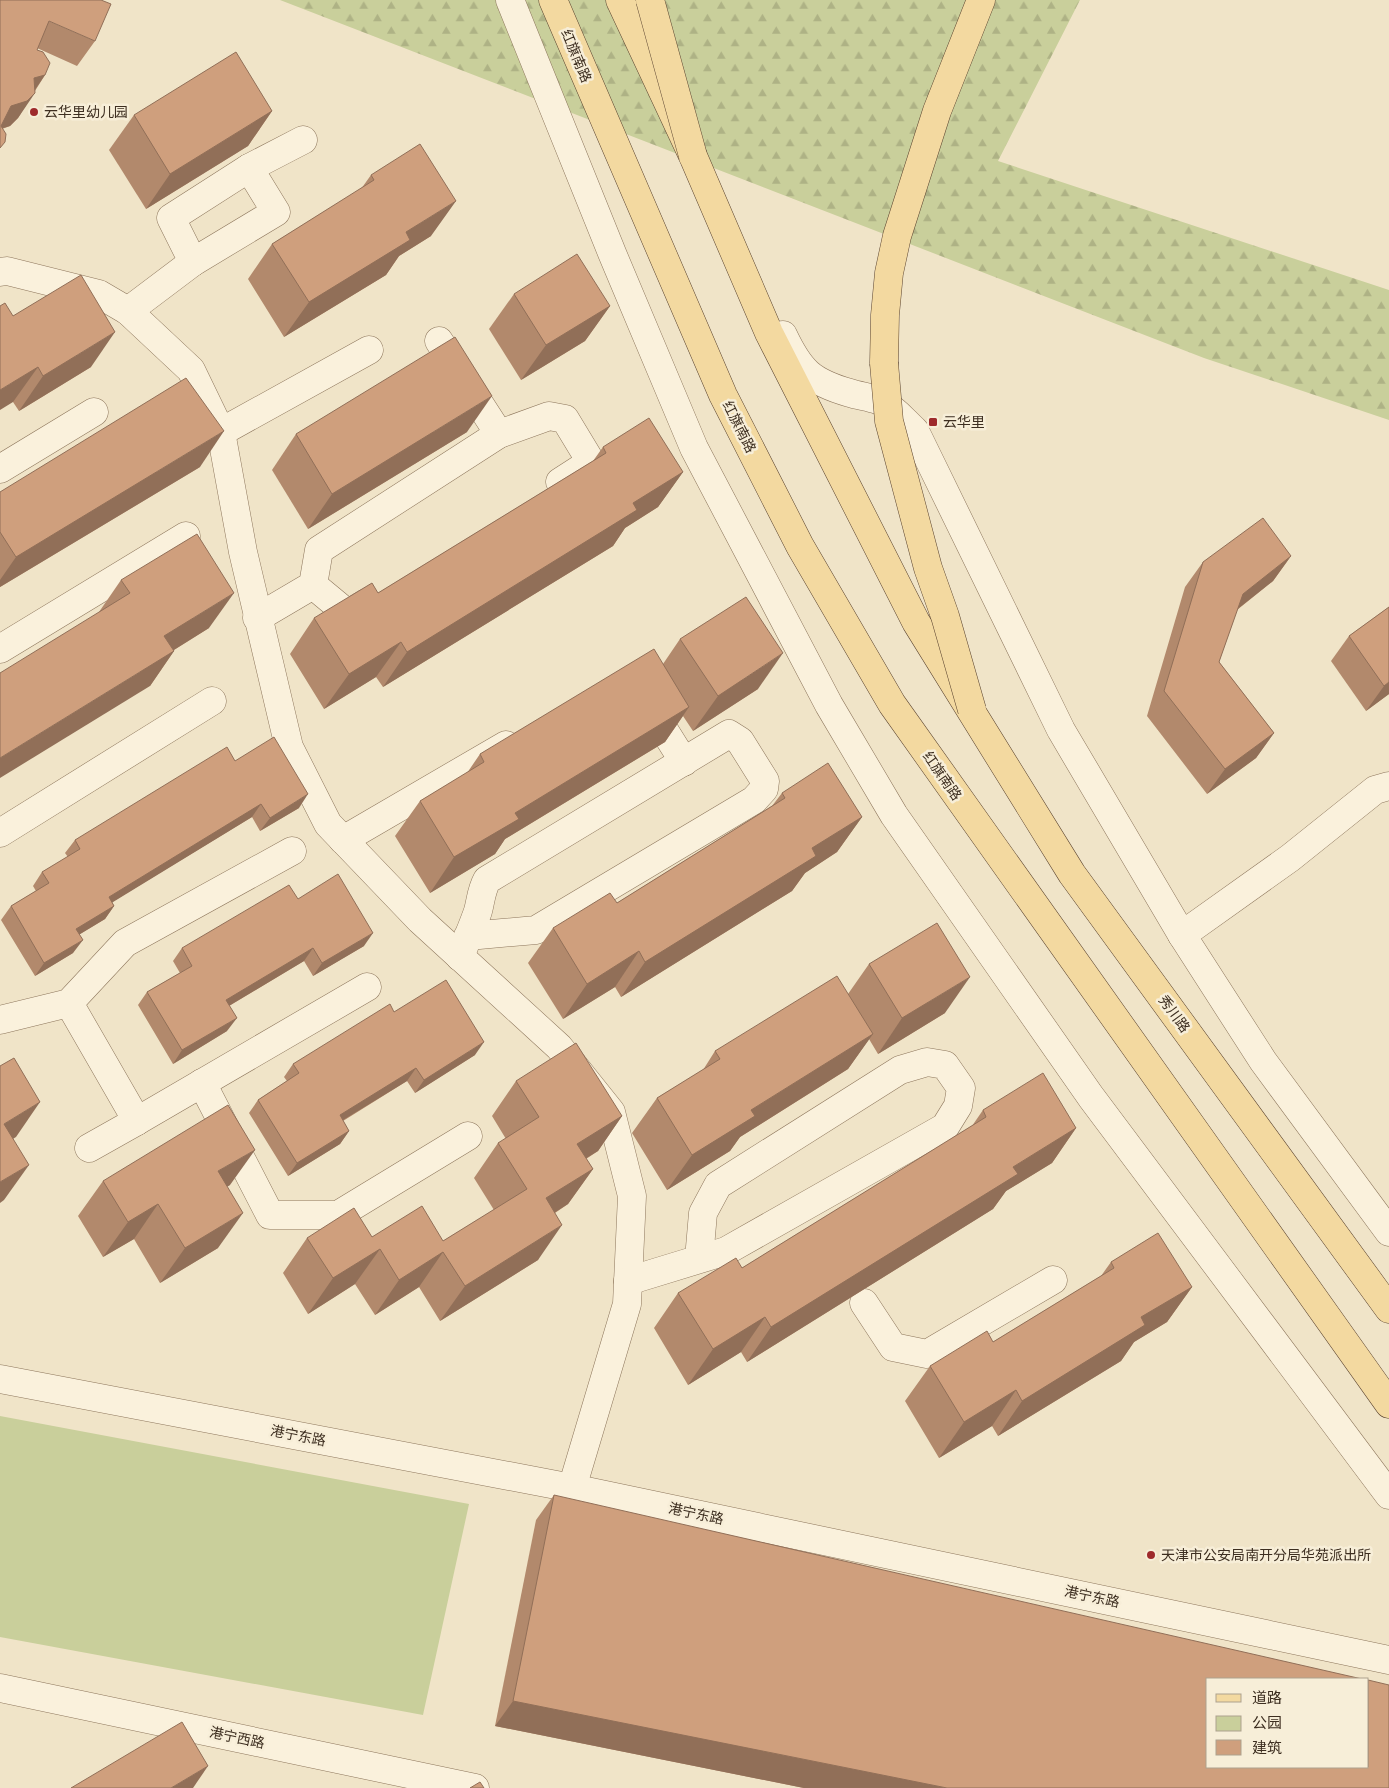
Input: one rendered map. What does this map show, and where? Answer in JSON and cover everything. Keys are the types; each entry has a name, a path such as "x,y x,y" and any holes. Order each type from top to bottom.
{"main road":[{"name":"红旗南路","path":"553,0 723,396 800,546 892,704 1389,1404"},
{"path":"620,0 693,156 769,333 916,622 972,710"},
{"path":"650,0 693,156"},
{"path":"972,710 928,568 889,421 884,363 885,315 889,273 907,202 937,111 981,0"},
{"name":"秀川路","path":"972,710 1072,874 1389,1309"}],"street":[{"path":"510,0 694,448 828,705 894,815 1091,1097 1389,1495"},
{"path":"633,0 671,93 785,339 802,367 813,379 842,391 879,401 898,414 915,431 1060,730 1182,935 1263,1061 1389,1232"},
{"path":"193,262 171,218 249,168 303,140"},
{"path":"128,311 193,262 276,212 249,168"},
{"path":"0,272 6,271 99,294 128,311 191,370 221,432 242,552 289,747 328,824 420,920 464,947 560,1048 611,1112 632,1196 627,1304 572,1488"},
{"path":"439,341 499,434"},
{"path":"221,432 369,350"},
{"path":"0,469 94,412"},
{"path":"257,618 313,585 319,550 499,434 549,416 565,419 591,462 541,494"},
{"path":"0,650 186,536"},
{"path":"313,585 348,614 390,588"},
{"path":"635,684 684,762"},
{"path":"0,833 212,701"},
{"path":"343,840 529,731"},
{"path":"729,734 740,740 765,781 764,789 754,800 536,930 464,947 479,909 480,892 486,880 729,734"},
{"path":"1182,935 1290,858 1375,790 1389,786"},
{"path":"0,1020 70,1003 125,943 292,851"},
{"path":"89,1148 368,987"},
{"path":"70,1003 137,1121"},
{"path":"628,1281 700,1259 726,1251 945,1127 958,1106 961,1088 945,1065 927,1062 900,1070 718,1186 703,1213 700,1259"},
{"path":"202,1083 270,1215 338,1215 468,1136"},
{"path":"864,1303 893,1347 928,1354 1053,1280"},
{"name":"港宁东路","path":"0,1379 572,1488 1389,1660"},
{"name":"港宁西路","path":"0,1688 475,1788"}],"green space":[{"path":"280,0 1080,0 998,161 1389,290 1389,420 1204,358"},
{"path":"0,1416 469,1504 423,1715 0,1637"}],"building":[{"path":"0,0 101,0 111,4 95,41 49,21 37,50 43,52 50,63 45,75 34,78 35,93 27,101 11,106 1,126 6,134 5,142 0,148"},
{"path":"236,52 272,111 170,174 134,115"},
{"path":"420,144 456,201 406,232 410,240 309,302 272,244 374,180 371,175"},
{"path":"577,254 610,306 546,345 514,294"},
{"path":"81,275 115,332 43,376 38,367 0,390 0,306 5,303 13,316"},
{"path":"455,337 492,396 332,494 296,434"},
{"path":"186,378 224,431 16,557 0,532 0,492"},
{"path":"649,418 683,472 633,503 637,510 407,652 401,642 349,674 314,618 372,583 378,593 606,453 603,447"},
{"path":"1263,518 1291,556 1243,594 1219,662 1274,733 1225,769 1164,691 1203,562"},
{"path":"197,534 234,593 164,636 174,651 0,758 0,673 130,593 121,580"},
{"path":"746,597 783,653 718,696 680,639"},
{"path":"1389,607 1389,682 1384,686 1349,636"},
{"path":"654,649 689,707 515,813 519,819 454,857 420,801 484,762 480,754"},
{"path":"274,737 308,794 270,818 261,804 109,897 114,906 76,929 83,940 44,963 11,906 49,883 42,872 80,849 75,840 227,747 235,761"},
{"path":"828,763 862,817 812,848 816,856 645,962 639,951 587,984 553,928 610,893 617,903 785,798 782,793"},
{"path":"338,874 373,933 322,963 313,948 226,1000 237,1018 182,1050 147,992 192,966 182,948 289,885 298,899"},
{"path":"937,923 970,977 902,1018 869,964"},
{"path":"837,976 873,1034 751,1110 755,1116 692,1155 657,1098 720,1059 715,1051"},
{"path":"446,980 484,1042 424,1080 416,1068 340,1115 349,1131 297,1163 258,1100 299,1073 293,1064 390,1004 394,1012"},
{"path":"576,1043 622,1116 577,1144 593,1169 546,1198 562,1225 465,1286 443,1252 399,1280 380,1249 333,1278 307,1238 354,1208 372,1237 422,1206 443,1241 527,1189 498,1143 539,1117 516,1081"},
{"path":"14,1058 40,1102 4,1124 29,1165 0,1182 0,1066"},
{"path":"1043,1073 1076,1128 1013,1167 1018,1174 771,1327 765,1317 713,1349 678,1293 736,1258 742,1268 986,1117 983,1110"},
{"path":"228,1105 255,1150 218,1171 243,1213 185,1248 158,1204 128,1222 103,1181"},
{"path":"1158,1233 1192,1287 1141,1317 1145,1325 1022,1401 1016,1390 964,1422 930,1366 987,1331 993,1342 1114,1268 1111,1262"},
{"path":"554,1495 1358,1678 1206,1678 1206,1768 1369,1768 1369,1680 1389,1685 1389,1788 947,1788 513,1701"},
{"path":"182,1722 208,1766 171,1788 71,1788"},
{"path":"480,1782 484,1788 470,1788"}],"place":[{"name":"云华里幼儿园","path":"34,112"},
{"name":"云华里","path":"933,422"},
{"name":"天津市公安局南开分局华苑派出所","path":"1151,1555"}]}
